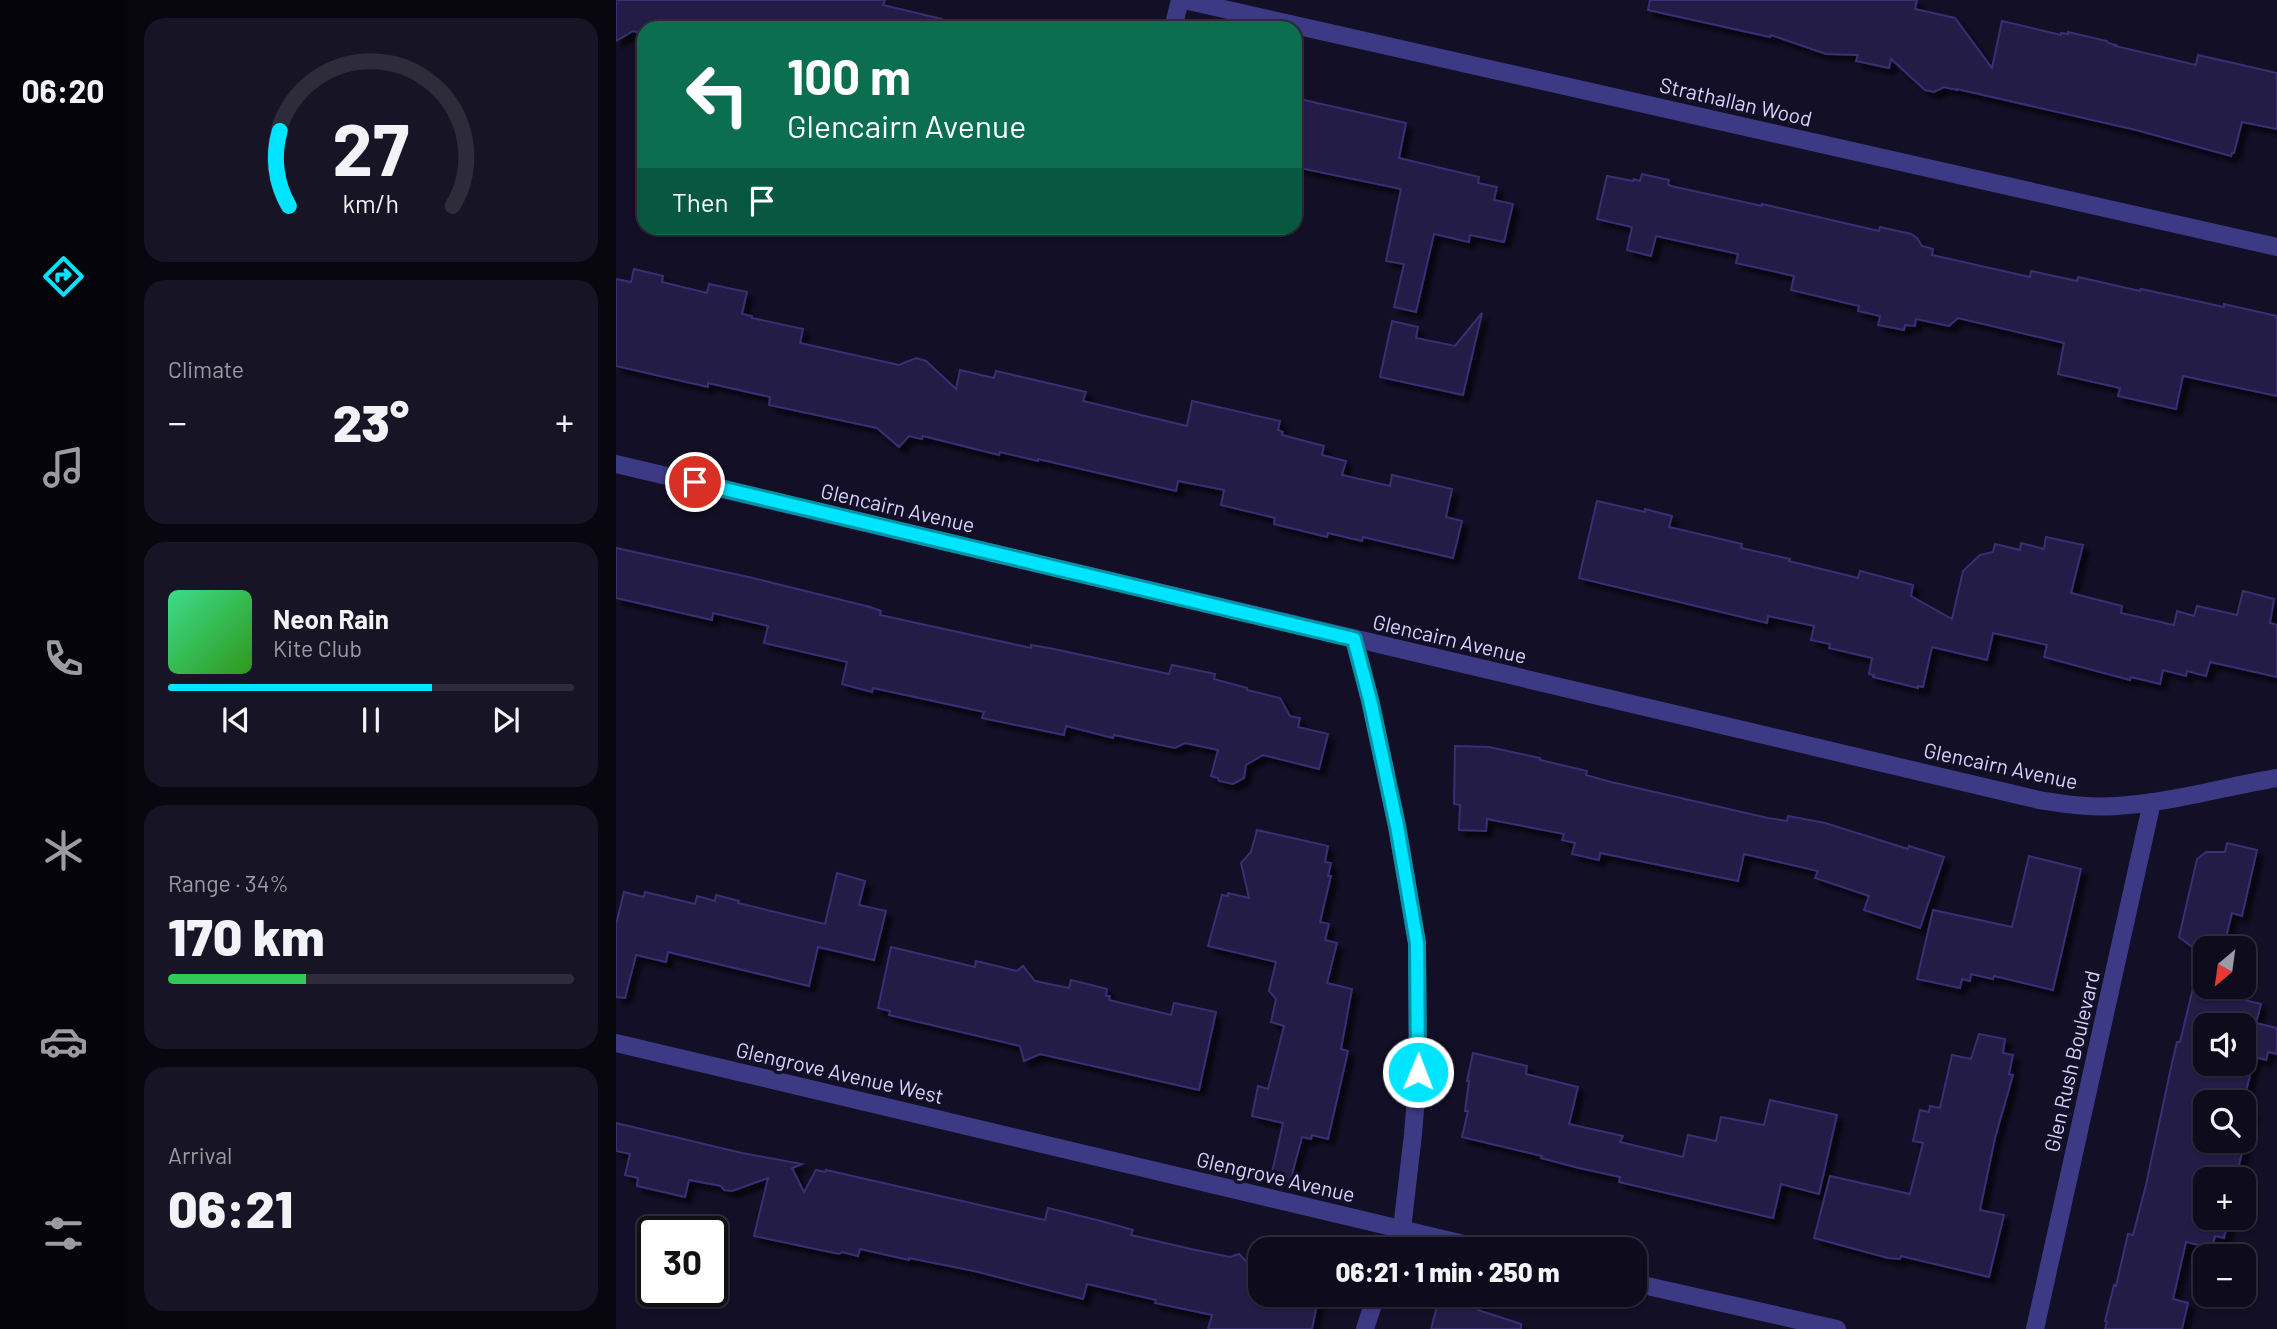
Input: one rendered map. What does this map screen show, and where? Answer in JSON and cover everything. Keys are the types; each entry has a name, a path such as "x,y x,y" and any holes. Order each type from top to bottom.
{"street":[{"path":"1174,21 1182,0"},
{"name":"Strathallan Wood","path":"1182,0 1275,21"},
{"name":"Strathallan Wood","path":"1302,27 2277,247"},
{"name":"Glencairn Avenue","path":"616,464 2039,800 2094,806 2152,802 2277,778"},
{"path":"1354,639 1397,826 1417,943 1418,1072 1402,1230 1398,1237"},
{"name":"Glen Rush Boulevard","path":"2035,1329 2152,802"},
{"name":"Glengrove Avenue West","path":"616,1043 1053,1146"},
{"name":"Glengrove Avenue","path":"1053,1146 1432,1237"},
{"path":"1647,1286 1837,1329"},
{"path":"1365,1329 1372,1307"}],"building":[{"path":"616,0 885,0 883,5 942,19 637,21 637,32 633,31 616,41"},
{"path":"1650,0 1917,0 1915,9 1955,18 1992,68 2002,21 2061,35 2068,32 2196,65 2198,55 2277,73 2277,129 2242,122 2231,156 2136,130 1957,89 1944,87 1934,92 1925,90 1891,59 1889,68 1856,61 1858,55 1826,54 1771,35 1770,37 1648,10"},
{"path":"1302,100 1406,123 1399,158 1479,177 1478,183 1497,187 1494,200 1513,204 1504,242 1470,235 1469,242 1434,234 1416,312 1394,307 1404,264 1386,261 1401,189 1302,168"},
{"path":"1642,174 1669,180 1668,184 1671,186 1879,231 1880,227 1911,234 1922,246 1933,249 1932,255 2030,277 2031,271 2077,281 2078,277 2277,316 2277,396 2183,376 2176,409 2118,396 2120,388 2058,374 2064,343 1958,318 1949,326 1916,319 1915,326 1905,325 1904,330 1878,325 1880,316 1858,311 1859,306 1791,290 1794,276 1736,263 1738,254 1656,236 1651,256 1627,250 1632,227 1597,219 1607,176 1640,181"},
{"path":"634,269 663,276 662,282 707,293 709,284 747,292 742,314 803,329 800,343 899,365 916,358 926,361 956,389 960,370 994,378 996,371 1086,392 1083,401 1187,426 1192,401 1280,421 1278,430 1283,432 1282,435 1324,446 1322,455 1346,461 1342,475 1390,486 1392,475 1452,489 1446,517 1462,521 1453,558 1363,537 1362,541 1328,533 1327,537 1274,524 1275,518 1221,505 1224,490 1178,481 1176,491 1038,459 1000,452 999,455 923,436 922,439 909,436 899,447 877,428 769,405 770,397 708,383 708,387 616,366 616,279 631,282"},
{"path":"1482,313 1463,395 1380,377 1392,321 1418,327 1416,338 1455,346"},
{"path":"1597,501 1672,516 1669,527 1742,544 1741,548 1790,559 1789,561 1858,578 1860,571 1913,585 1911,596 1952,619 1963,571 1980,555 1993,552 1995,544 2020,550 2021,543 2044,549 2046,537 2083,545 2071,593 2122,606 2121,613 2174,625 2177,611 2194,616 2197,606 2237,615 2243,591 2274,599 2270,623 2277,625 2277,677 2210,662 2206,676 2187,671 2186,676 2163,670 2160,684 2131,677 2130,680 2044,657 2047,645 1993,633 1987,660 1932,647 1923,687 1873,677 1874,675 1869,674 1872,658 1829,648 1830,644 1811,640 1814,626 1768,616 1767,623 1579,578"},
{"path":"616,548 870,607 881,611 880,615 1031,648 1031,645 1054,649 1169,674 1172,665 1215,674 1214,679 1280,698 1290,716 1300,718 1298,727 1328,734 1319,769 1263,755 1246,765 1244,778 1233,784 1211,776 1218,750 1185,743 1175,748 1114,735 1113,738 1066,726 1064,735 982,718 984,712 842,684 847,662 764,643 768,626 713,613 712,620 616,598"},
{"path":"1455,746 1489,747 1540,758 1587,771 1586,775 1611,782 1768,818 1787,821 1788,816 1825,823 1908,849 1909,846 1944,857 1920,928 1864,910 1869,896 1815,878 1818,871 1744,854 1738,881 1600,853 1599,860 1572,854 1575,843 1562,840 1564,834 1487,819 1486,831 1459,830 1460,805 1454,804"},
{"path":"1257,830 1328,846 1325,862 1331,863 1328,876 1331,876 1320,922 1329,924 1325,940 1337,943 1327,983 1352,989 1341,1049 1348,1051 1328,1139 1312,1135 1311,1139 1302,1137 1290,1182 1271,1177 1283,1123 1252,1116 1258,1086 1268,1089 1284,1026 1271,1022 1276,999 1269,991 1276,962 1208,946 1222,895 1228,896 1228,893 1249,898 1241,863 1251,852"},
{"path":"2227,843 2257,850 2242,916 2232,913 2226,936 2193,936 2192,947 2179,937 2197,859 2206,852 2225,852"},
{"path":"2029,856 2081,869 2053,990 1994,976 1993,979 1971,974 1970,981 1962,979 1960,988 1917,979 1933,910 2012,927"},
{"path":"837,873 865,881 859,905 886,911 874,960 818,947 809,986 668,952 666,962 636,955 625,998 616,997 616,924 624,892 644,897 645,892 695,904 697,896 715,901 716,895 825,924"},
{"path":"891,947 975,967 976,961 1017,971 1023,966 1035,981 1069,988 1071,980 1107,989 1106,996 1110,996 1109,1000 1171,1015 1174,1003 1216,1012 1199,1090 1040,1054 1024,1061 1020,1046 889,1015 890,1011 878,1008"},
{"path":"2193,988 2193,999 2240,999 2261,1004 2256,1023 2256,1013 2193,1013 2193,1076 2250,1076 2246,1090 2193,1090 2193,1153 2242,1153 2238,1167 2193,1167 2193,1230 2226,1230 2224,1238 2215,1236 2213,1244 2186,1242 2173,1299 2188,1303 2182,1329 2105,1329 2128,1234 2133,1235 2146,1185 2177,1042 2180,1042"},
{"path":"2256,1023 2277,1028 2277,1054 2268,1052 2266,1060 2256,1057"},
{"path":"1979,1034 2005,1039 2003,1053 2013,1055 2009,1074 2013,1075 1995,1138 1980,1210 2004,1215 1989,1277 1901,1256 1900,1259 1888,1258 1814,1238 1830,1176 1910,1194 1923,1143 1913,1141 1920,1110 1929,1112 1930,1106 1940,1108 1952,1055 1971,1059"},
{"path":"1473,1053 1527,1066 1526,1074 1578,1087 1569,1124 1623,1136 1620,1142 1683,1157 1688,1135 1716,1141 1721,1117 1764,1125 1770,1100 1837,1115 1819,1194 1781,1184 1773,1218 1619,1182 1620,1177 1462,1137 1468,1111 1465,1111 1467,1081"},
{"path":"616,1123 742,1153 802,1164 792,1168 804,1192 816,1170 826,1170 1045,1220 1048,1208 1133,1230 1131,1235 1230,1257 1239,1254 1248,1262 1248,1307 1317,1307 1312,1329 1208,1329 1212,1315 1087,1284 1083,1299 974,1271 909,1258 860,1249 858,1256 842,1252 839,1254 754,1236 768,1178 732,1191 724,1190 721,1186 689,1180 685,1197 637,1186 638,1178 625,1175 630,1154 616,1151"},
{"path":"1437,1307 1479,1307 1478,1310 1521,1324 1521,1329 1431,1329"}],"route":[{"path":"695,482 1354,639 1397,826 1417,943 1418,1072"}]}
